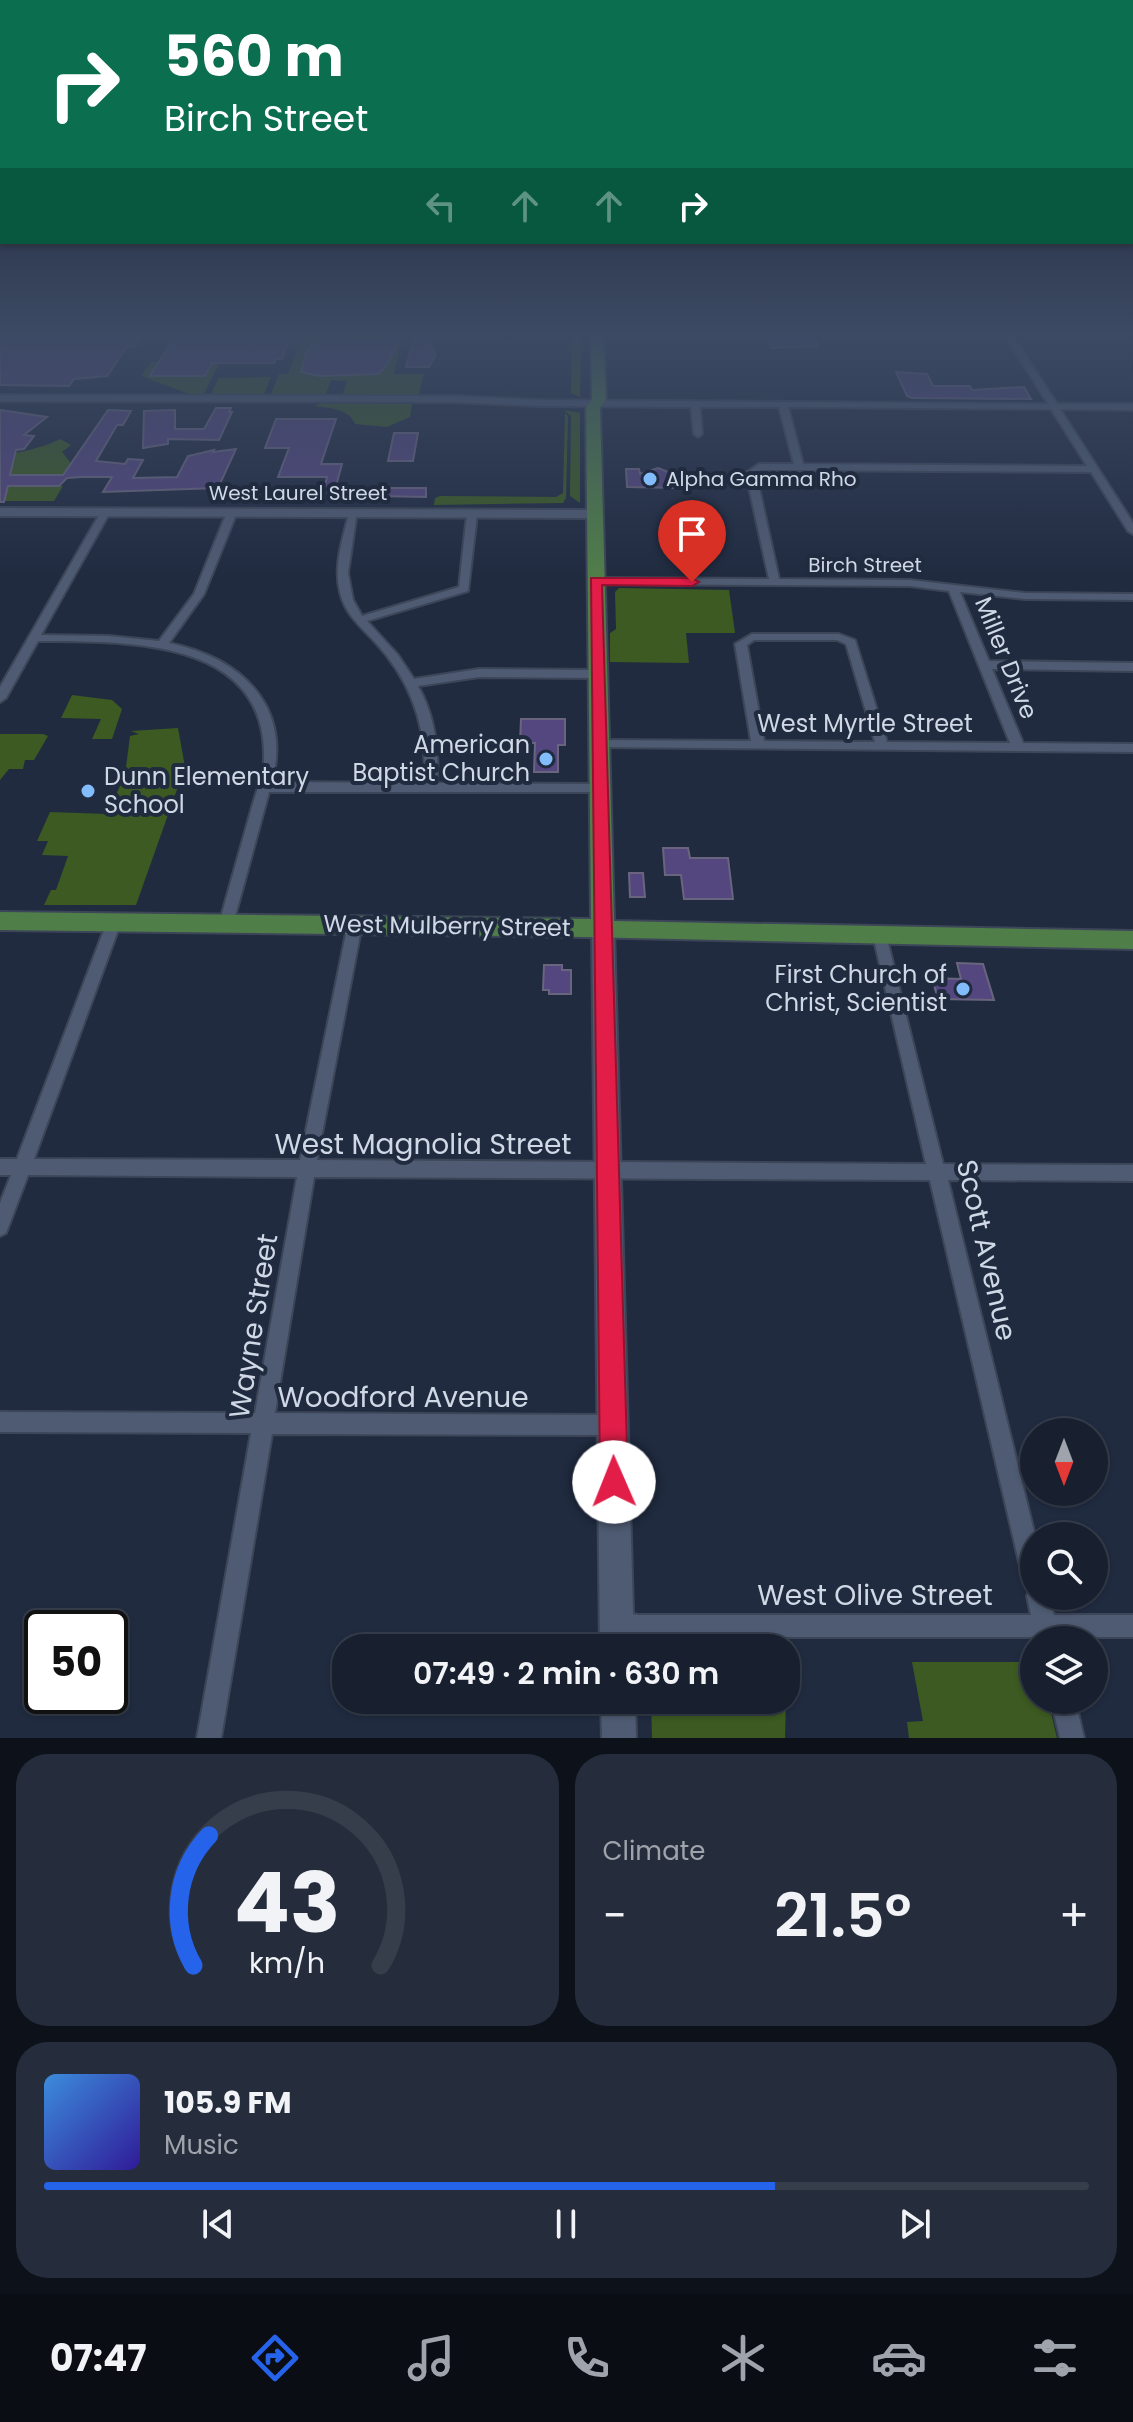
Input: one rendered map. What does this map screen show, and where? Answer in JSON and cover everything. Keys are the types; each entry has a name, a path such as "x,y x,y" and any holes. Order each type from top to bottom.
{"main road":[{"path":"594,415 597,744 617,1634"},
{"name":"West Laurel Street","path":"0,512 595,514"},
{"name":"West Mulberry Street","path":"0,921 355,924 1133,940"},
{"path":"618,1714 619,1738"}],"street":[{"path":"696,415 698,434"},
{"path":"786,415 799,467"},
{"path":"1057,415 1133,531"},
{"path":"775,583 751,473 754,469 1093,469"},
{"path":"0,698 105,512"},
{"path":"163,644 199,594 232,512"},
{"path":"354,513 343,582 350,607 396,658 424,707 430,732 430,787"},
{"path":"359,620 464,589 472,514"},
{"name":"Birch Street","path":"595,581 952,586 1025,596 1133,597"},
{"name":"Miller Drive","path":"952,586 1018,747"},
{"path":"758,745 742,641 752,637 839,637 851,642 882,745"},
{"path":"33,638 121,639 163,644 212,659 228,669 256,696 267,718 272,740 271,761 226,924"},
{"path":"984,665 1133,667"},
{"path":"412,683 461,674 596,674"},
{"name":"West Myrtle Street","path":"597,744 1133,748"},
{"path":"265,787 598,789"},
{"path":"0,1227 114,922"},
{"name":"Wayne Street","path":"209,1738 307,1169 355,924"},
{"name":"Scott Avenue","path":"880,935 1020,1522"},
{"name":"West Magnolia Street","path":"0,1167 1133,1173"},
{"name":"Woodford Avenue","path":"0,1422 613,1425"},
{"name":"West Olive Street","path":"621,1634 639,1626 1020,1633"},
{"name":"West Olive Street","path":"1108,1628 1133,1626"},
{"path":"1066,1714 1072,1738"}],"green space":[{"path":"348,415 410,415 387,427 355,424"},
{"path":"567,415 566,498 563,503 434,505 435,498 440,496 556,497 563,493"},
{"path":"580,415 580,503 570,496 571,416"},
{"path":"60,439 71,445 62,452 70,462 67,475 2,475 3,467 12,466 6,454 34,449"},
{"path":"0,486 63,486 54,501 0,501"},
{"path":"619,588 729,590 735,633 686,633 689,663 610,662 610,633 616,629 615,592"},
{"path":"72,695 112,700 122,709 112,739 92,739 101,719 61,718"},
{"path":"178,728 185,767 136,905 44,905 51,890 56,890 68,856 42,855 48,841 37,841 50,812 107,814 125,775 130,736 139,734 131,731"},
{"path":"0,734 48,736 34,760 25,760 23,769 9,769 0,780"},
{"path":"912,1662 1020,1662 1020,1714 1051,1714 1057,1738 909,1738 907,1722 923,1721"},
{"path":"651,1714 786,1714 785,1738 652,1738"}],"building":[{"path":"0,415 47,417 24,435 34,436 24,449 16,450 10,475 63,475 104,415 129,415 123,425 117,425 96,461 125,464 128,459 143,460 133,478 177,477 188,456 236,449 218,488 103,492 112,477 82,477 67,478 59,486 8,486 4,502 0,502"},
{"path":"144,415 175,415 175,429 204,429 212,415 231,415 219,440 168,439 168,444 143,448"},
{"path":"276,419 336,419 321,464 342,464 333,497 322,497 327,477 278,477 289,448 265,448"},
{"path":"394,433 418,433 413,461 388,461"},
{"name":"Alpha Gamma Rho","path":"658,468 668,472 678,470 681,488 627,487 626,469 639,469 640,474"},
{"path":"378,488 426,488 426,497 378,496"},
{"name":"American Baptist Church","path":"521,719 565,719 565,745 558,745 558,772 534,772 535,743 520,743"},
{"path":"663,848 688,848 690,858 728,858 733,899 684,899 681,875 665,875"},
{"path":"629,873 643,873 645,897 630,897"},
{"name":"First Church of Christ, Scientist","path":"957,963 983,964 994,1000 938,999 932,978 961,979"},
{"path":"544,965 562,965 562,970 571,970 571,994 549,994 549,990 543,990"}],"place":[{"name":"Alpha Gamma Rho","path":"650,479"},
{"name":"American Baptist Church","path":"546,759"},
{"name":"Dunn Elementary School","path":"88,791"},
{"name":"First Church of Christ, Scientist","path":"963,989"}],"route":[{"path":"614,1482 595,581 692,582"}]}
